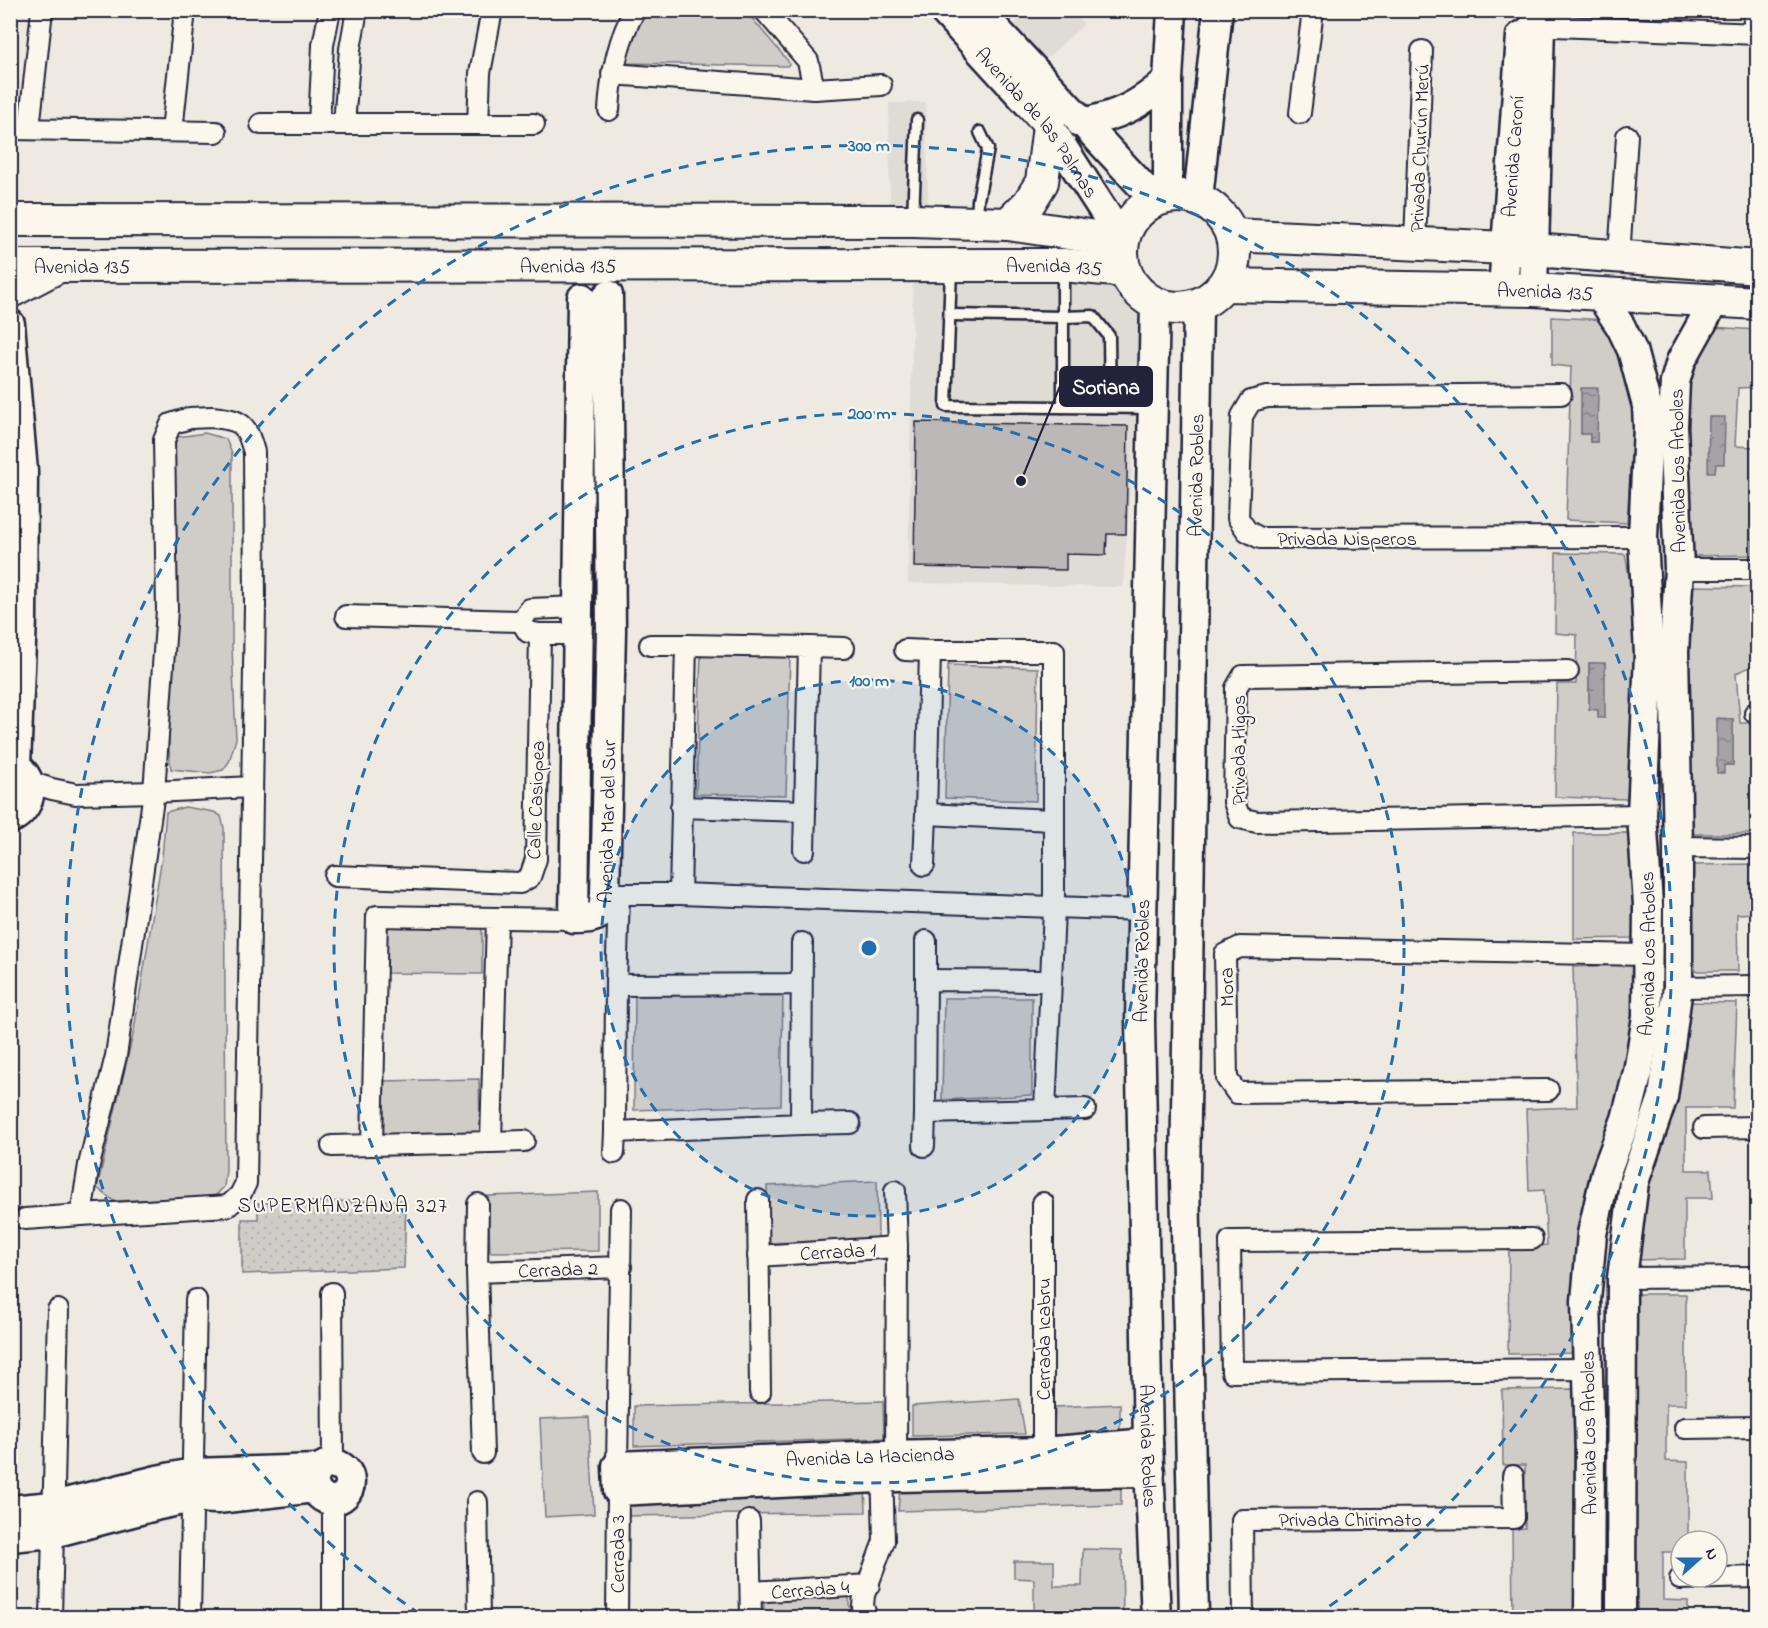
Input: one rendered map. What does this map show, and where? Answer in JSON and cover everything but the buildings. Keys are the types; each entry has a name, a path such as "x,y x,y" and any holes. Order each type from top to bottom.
{"main road":[{"path":"1008,224 1029,203 1042,182 1046,110"},
{"path":"1174,198 1208,204 1221,215 1232,235 1235,248 1230,274 1224,285 1212,297 1198,305 1176,308 1155,303 1137,290 1124,256 1132,220 1142,208 1174,198"},
{"name":"Avenida 135","path":"10,220 913,221 1008,224 1124,256"},
{"path":"594,220 595,282"},
{"path":"964,265 977,224"},
{"name":"Avenida 135","path":"1232,235 1520,249 1758,267"},
{"path":"1295,286 1288,279 1285,263 1301,238"},
{"name":"Avenida 135","path":"10,266 550,265 595,282 651,265 1063,265 1124,256"},
{"path":"11,291 59,267"},
{"name":"Avenida 135","path":"1224,285 1518,290 1758,303"}],"street":[{"path":"42,10 20,129 216,132"},
{"path":"172,131 185,10"},
{"path":"319,124 323,45 330,10"},
{"path":"344,124 350,49 357,10"},
{"path":"478,124 480,72 492,10"},
{"path":"609,110 612,74 628,22 635,10"},
{"path":"764,10 808,61 814,88"},
{"name":"Avenida de las Palmas","path":"943,10 1015,71"},
{"name":"Avenida de las Palmas","path":"978,10 1015,71 1046,110 1124,256"},
{"path":"1172,10 1168,80 1174,198"},
{"path":"1174,198 1218,10"},
{"path":"1300,113 1313,10"},
{"path":"1530,18 1756,34 1753,10"},
{"name":"Avenida Caroní","path":"1518,290 1530,18"},
{"name":"Privada Churún Merú","path":"1415,244 1422,51"},
{"path":"612,74 814,88 881,85"},
{"path":"1081,123 1105,119 1128,110 1149,97 1168,80"},
{"name":"Avenida de las Palmas","path":"1046,110 1081,123 1174,198"},
{"path":"261,124 534,124"},
{"path":"1619,257 1627,136"},
{"name":"Avenida Mar del Sur","path":"595,282 611,595 612,894 603,912 598,916 574,919 578,612 595,282"},
{"path":"10,299 11,291"},
{"name":"Avenida Los Arboles","path":"1589,1617 1590,1451 1586,1301 1592,1234 1606,1172 1626,1119 1638,1072 1647,1017 1648,905 1642,815 1661,653 1679,569 1673,426 1621,327 1600,295"},
{"name":"Avenida Los Arboles","path":"1621,1617 1622,1278 1635,1182 1663,1097 1678,987 1678,848 1661,653 1643,537 1648,427 1676,382 1681,361 1715,300"},
{"name":"Avenida Robles","path":"1155,303 1140,1020 1148,1443 1156,1617"},
{"name":"Avenida Robles","path":"1194,1617 1185,1179 1198,305"},
{"path":"10,324 23,471 18,770 30,797 17,815"},
{"name":"Privada Nisperos","path":"1561,394 1267,396 1251,401 1242,416 1238,518 1246,531 1260,538 1643,537"},
{"path":"25,1219 228,1206 240,1196 246,1183 255,605 254,452 248,431 234,419 190,418 171,424 164,440 167,610 154,792 116,1056 89,1165 81,1215"},
{"path":"1679,569 1758,570"},
{"path":"521,621 528,632 540,634 611,595"},
{"path":"521,621 530,609 578,612"},
{"path":"346,616 521,621"},
{"name":"Calle Casiopea","path":"335,876 520,883 530,877 536,859 540,634"},
{"path":"650,645 844,648"},
{"path":"680,894 686,645"},
{"path":"804,849 809,647"},
{"path":"905,650 1054,651 1054,908 1045,1109"},
{"path":"924,865 930,651"},
{"name":"Privada Higos","path":"1568,671 1244,676 1236,688 1234,802 1240,818 1257,822 1642,815"},
{"path":"18,770 52,789 76,794 252,787"},
{"path":"17,815 76,794"},
{"path":"681,807 805,811"},
{"path":"926,814 1054,820"},
{"path":"1678,848 1758,848"},
{"path":"614,1153 616,985 612,894 680,894 1142,910"},
{"path":"1648,905 1677,906"},
{"path":"372,1145 377,916 574,919"},
{"path":"491,1142 497,918"},
{"path":"924,1146 926,941"},
{"path":"801,1124 802,943"},
{"name":"Mora","path":"1548,1090 1237,1093 1227,1079 1225,954 1240,947 1646,955"},
{"path":"926,980 1051,981"},
{"path":"616,985 801,984"},
{"path":"1678,987 1758,986"},
{"path":"925,1113 1085,1109"},
{"path":"615,1132 850,1123"},
{"path":"1704,1128 1758,1127"},
{"path":"332,1146 524,1141"},
{"path":"1606,1172 1635,1182"},
{"path":"895,1191 897,1247"},
{"path":"758,1200 760,1392"},
{"name":"Cerrada Icabru","path":"1043,1203 1043,1464"},
{"path":"478,1204 477,1272 483,1453"},
{"path":"621,1209 621,1267"},
{"path":"1532,1239 1230,1241 1232,1372 1587,1369"},
{"name":"Cerrada 1","path":"758,1256 897,1247 889,1466"},
{"name":"Cerrada 2","path":"477,1272 621,1267 618,1479"},
{"path":"1622,1278 1758,1277"},
{"path":"332,1293 325,1480 333,1617"},
{"path":"190,1617 196,1300"},
{"path":"51,1617 58,1310"},
{"path":"1685,1428 1758,1427"},
{"name":"Avenida La Hacienda","path":"618,1479 889,1466 1043,1464 1148,1443"},
{"path":"1590,1451 1620,1452"},
{"path":"1043,1464 1150,1472"},
{"name":"Cerrada 4","path":"751,1617 751,1592 869,1585 884,1541 889,1466"},
{"name":"Privada Chirimato","path":"1243,1617 1242,1520 1514,1518 1513,1476"},
{"name":"Cerrada 3","path":"617,1617 618,1479"},
{"path":"10,1537 53,1520 159,1505 192,1486 325,1480"},
{"path":"477,1502 479,1617"},
{"path":"10,1510 53,1520"},
{"path":"749,1521 751,1592"},
{"path":"1729,1578 1758,1577"},
{"path":"867,1617 863,1606 864,1595 869,1585"}],"lane":[{"path":"913,221 917,120"},
{"path":"977,224 978,200 988,149 980,132"},
{"path":"964,265 950,315 946,406 1154,408"},
{"path":"1063,265 1063,407"},
{"path":"950,315 1093,316 1109,336 1110,407"}],"shaded area":[{"path":"745,10 788,61 787,66 627,63 627,47 645,11"},
{"path":"1028,11 1071,11 1084,24 1037,67 1005,32"},
{"path":"926,102 928,208 890,208 889,103"},
{"path":"1118,278 1125,295 1135,308 1144,314 1123,587 908,583 913,280"},
{"path":"1552,317 1606,320 1635,394 1627,523 1566,520 1571,367 1552,365","holes":["1582,388 1597,442 1590,442 1590,434 1581,434"]},
{"path":"1712,327 1757,330 1757,387 1738,388 1735,446 1755,447 1752,555 1685,556 1683,435 1685,411 1694,365"},
{"path":"205,433 226,439 232,454 232,648 236,739 229,762 223,770 210,773 171,769 169,754 175,622 171,454 178,437"},
{"path":"1556,553 1625,554 1635,645 1634,707 1627,799 1555,797 1557,684 1576,684 1577,635 1555,633","holes":["1589,663 1605,664 1598,717 1598,709 1589,709"]},
{"path":"1689,586 1757,587 1757,664 1736,673 1740,723 1756,723 1757,834 1687,834","holes":["1717,719 1733,719 1733,765 1724,765"]},
{"path":"701,653 790,655 786,795 696,794"},
{"path":"948,665 1038,668 1036,801 945,798"},
{"path":"185,807 214,812 221,816 224,828 226,1170 224,1187 214,1197 114,1201 97,1188 134,1030 162,857 166,812"},
{"path":"1574,833 1632,833 1633,938 1574,939"},
{"path":"1757,864 1757,913 1737,914 1738,971 1691,971 1690,865"},
{"path":"384,917 482,918 482,974 384,973"},
{"path":"1639,964 1638,985 1577,1353 1508,1354 1509,1248 1547,1245 1544,1190 1529,1191 1526,1109 1577,1107 1573,967"},
{"path":"783,993 781,1105 634,1110 635,994"},
{"path":"944,998 1032,998 1032,1095 942,1100"},
{"path":"1685,1002 1737,1003 1733,1108 1686,1108 1686,1170 1711,1170 1713,1198 1685,1198 1685,1259 1631,1260"},
{"path":"479,1079 480,1132 382,1134 381,1081"},
{"path":"877,1181 878,1239 768,1243 767,1186"},
{"path":"598,1192 598,1251 490,1252 488,1196"},
{"path":"406,1200 404,1268 242,1274 242,1219 258,1219 258,1203"},
{"path":"1636,1294 1686,1294 1686,1404 1666,1404 1666,1461 1688,1462 1688,1529 1669,1529 1669,1552 1663,1552 1663,1600 1688,1601 1688,1617 1635,1618"},
{"path":"1573,1389 1576,1617 1513,1617 1512,1529 1525,1528 1525,1465 1503,1465 1502,1390"},
{"path":"1019,1399 1025,1434 912,1436 912,1406"},
{"path":"883,1401 884,1438 634,1446 634,1406"},
{"path":"1120,1404 1120,1433 1054,1435 1055,1407"},
{"path":"589,1417 594,1514 545,1517 540,1419"},
{"path":"1121,1475 1121,1505 898,1511 900,1488"},
{"path":"865,1487 866,1512 626,1516 626,1493"},
{"path":"1083,1549 1122,1550 1123,1617 1034,1617 1034,1579 1014,1578 1014,1561 1054,1561 1054,1586 1082,1586"},
{"path":"849,1594 849,1604 854,1617 764,1617 764,1596"}],"water":[{"path":"1581,388 1598,388 1597,442 1590,442 1590,434 1581,434"},
{"path":"1709,417 1725,417 1724,464 1716,464 1715,472 1708,472"},
{"path":"1589,663 1605,663 1605,718 1598,718 1598,710 1589,709"},
{"path":"1717,718 1733,719 1733,765 1724,765 1724,773 1717,773"}],"place":[{"name":"Soriana","path":"1021,481"}],"district":[{"name":"SUPERMANZANA 327","path":"343,1205"}]}
